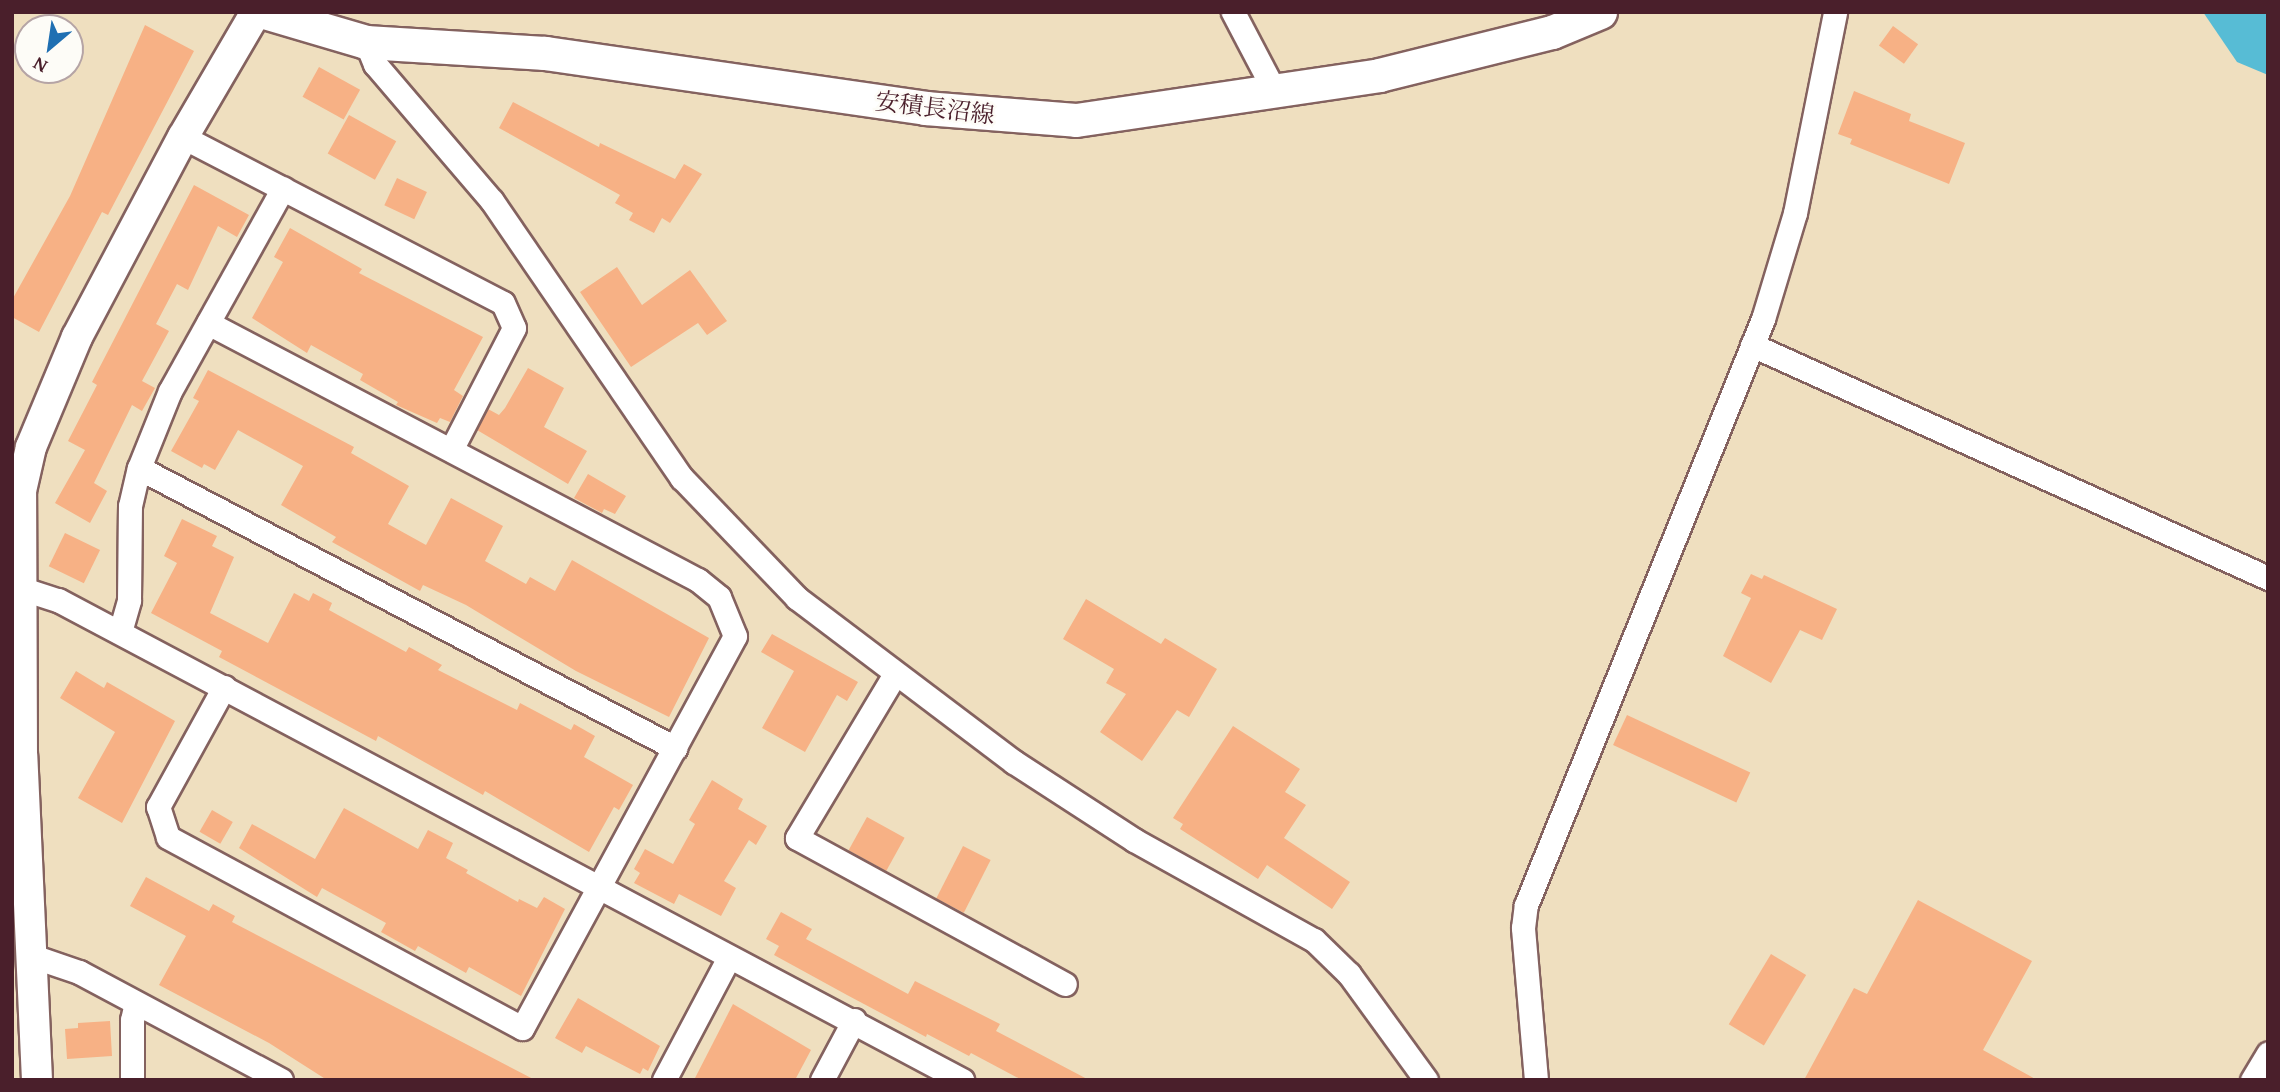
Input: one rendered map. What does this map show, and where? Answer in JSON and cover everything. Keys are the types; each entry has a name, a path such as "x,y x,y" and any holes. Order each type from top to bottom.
{"main road":[{"name":"安積長沼線","path":"264,12 366,42 545,53 1014,117 1076,120 1379,75 1552,32 1600,12"}],"street":[{"path":"37,1080 32,956 21,917 17,755 21,491 34,437 77,337 183,137 256,12"},
{"path":"1233,12 1275,92"},
{"path":"1536,1080 1523,929 1526,905 1752,345 1795,213 1835,12"},
{"path":"366,42 375,64 492,201 682,478 804,605 1014,762 1134,840 1314,940 1349,974 1426,1080"},
{"path":"183,137 503,303 514,328 451,450"},
{"path":"120,632 129,600 129,516 139,468 170,391 283,188"},
{"path":"208,323 698,580 719,597 735,636 522,1028 509,1024 168,837 158,807 224,687"},
{"path":"1752,345 2268,578"},
{"path":"139,468 675,748"},
{"path":"20,588 58,600 120,632 729,957 854,1020 962,1080"},
{"path":"895,674 797,838 1065,984"},
{"path":"32,956 54,961 281,1080"},
{"path":"664,1080 729,957"},
{"path":"132,1080 132,1020 136,1003"},
{"path":"822,1080 854,1020"},
{"path":"2252,1080 2268,1053"}],"water":[{"path":"2203,12 2268,12 2268,75 2237,62"}],"building":[{"path":"145,25 194,51 108,215 102,212 39,332 12,317 12,300 70,196"},
{"path":"1893,26 1918,44 1904,64 1879,45"},
{"path":"319,67 360,90 344,120 303,97"},
{"path":"1854,91 1911,114 1909,121 1965,143 1949,184 1850,144 1852,139 1838,134"},
{"path":"513,102 599,147 600,143 675,179 684,164 702,174 670,223 662,218 654,233 629,220 633,213 615,203 620,195 499,128"},
{"path":"349,115 396,141 375,180 328,153"},
{"path":"397,178 427,192 414,219 384,205"},
{"path":"194,185 249,215 237,237 218,226 188,290 177,284 156,324 169,331 142,381 155,388 142,411 132,405 94,483 107,491 90,523 55,503 85,450 68,441 97,385 92,382"},
{"path":"290,228 362,269 359,273 483,337 454,390 463,396 450,422 440,418 437,423 396,405 398,402 360,380 363,374 311,345 307,353 252,318 283,262 274,257"},
{"path":"617,267 642,305 690,270 727,321 707,335 698,323 631,367 580,292"},
{"path":"528,368 564,388 544,427 587,451 568,484 477,430 488,409 499,415 505,408"},
{"path":"208,370 354,447 351,453 409,486 388,524 426,545 451,498 503,526 485,561 526,584 530,577 555,591 572,560 709,638 669,717 576,671 466,605 423,585 420,591 332,542 336,537 281,505 303,466 238,430 215,470 204,464 202,468 171,451 199,401 193,398"},
{"path":"588,474 626,496 615,514 604,509 602,513 574,498"},
{"path":"182,519 217,536 212,546 234,557 210,613 268,643 294,593 309,601 313,593 332,603 329,610 406,652 409,647 442,665 438,670 517,710 520,703 571,730 574,724 595,736 584,757 633,785 619,810 614,807 589,852 485,791 483,795 378,736 376,741 219,657 222,651 151,613 177,563 164,556"},
{"path":"65,533 100,550 84,583 49,566"},
{"path":"1751,574 1762,579 1764,575 1837,609 1822,640 1800,630 1771,683 1723,656 1751,598 1741,593"},
{"path":"1086,599 1161,644 1165,638 1217,669 1189,717 1177,710 1142,761 1100,732 1126,694 1106,683 1114,669 1063,639"},
{"path":"772,634 858,682 847,701 837,695 805,752 762,728 794,671 761,652"},
{"path":"76,671 104,688 107,682 175,721 122,823 78,798 115,732 60,698"},
{"path":"1627,715 1750,772 1736,802 1613,745"},
{"path":"1233,726 1300,769 1285,792 1306,805 1284,838 1350,882 1332,909 1267,865 1258,879 1180,829 1183,824 1173,818"},
{"path":"712,780 743,799 738,809 767,826 756,845 749,840 724,881 736,888 721,916 679,894 674,904 634,883 640,873 634,869 645,849 673,864 695,824 689,820"},
{"path":"344,808 418,849 428,830 453,843 446,858 468,870 466,873 518,902 519,899 537,908 544,897 565,909 521,996 469,967 466,973 418,946 415,951 381,932 386,923 322,888 317,897 239,848 252,824 315,859"},
{"path":"212,810 233,822 220,844 200,832"},
{"path":"867,817 905,838 886,871 849,850"},
{"path":"963,846 991,860 964,913 936,899"},
{"path":"146,877 209,911 213,904 235,916 232,922 535,1080 327,1080 269,1043 159,985 186,936 130,906"},
{"path":"1918,900 2032,961 1983,1050 2037,1080 1804,1080 1854,988 1867,994"},
{"path":"781,912 812,929 806,939 908,994 915,981 1000,1024 996,1031 1089,1080 1022,1080 971,1053 969,1056 927,1034 926,1037 847,995 774,955 779,946 766,939"},
{"path":"1771,954 1806,975 1764,1045 1729,1024"},
{"path":"578,998 660,1046 648,1071 643,1068 640,1074 586,1046 582,1053 555,1038"},
{"path":"733,1004 811,1050 795,1080 694,1080"},
{"path":"110,1021 112,1056 67,1059 65,1029 78,1028 78,1023"}]}
